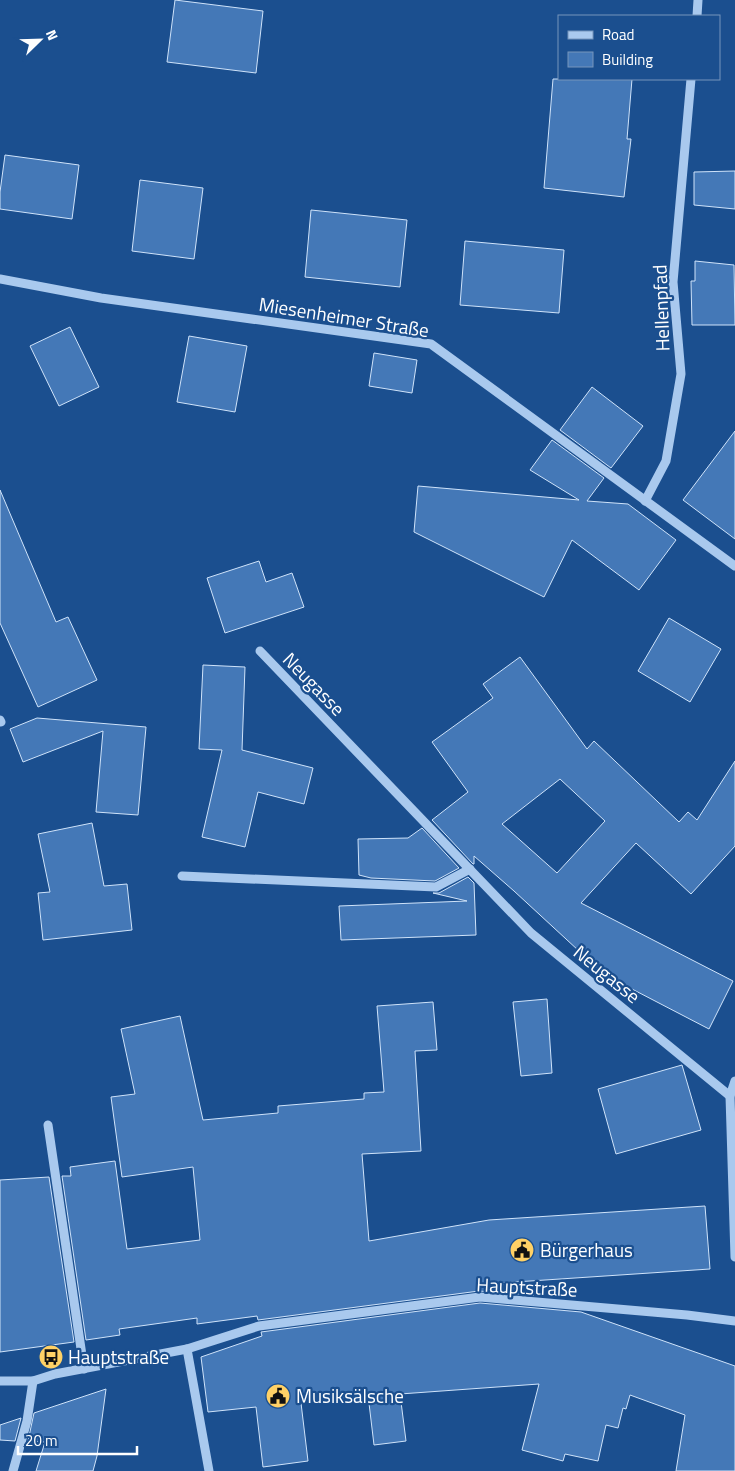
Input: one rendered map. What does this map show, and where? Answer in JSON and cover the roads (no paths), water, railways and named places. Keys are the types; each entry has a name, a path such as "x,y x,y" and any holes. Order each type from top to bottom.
{"street":[{"path":"697,15 698,0"},
{"name":"Hellenpfad","path":"645,501 666,461 681,374 673,282 691,80"},
{"name":"Miesenheimer Straße","path":"0,279 101,298 431,344 735,566"},
{"name":"Neugasse","path":"260,651 531,933 730,1096"},
{"path":"182,876 436,888 470,869"},
{"path":"735,1081 730,1096 735,1257"},
{"path":"48,1125 84,1369"},
{"name":"Hauptstraße","path":"0,1381 33,1382 54,1374 187,1349 259,1326 480,1298 687,1315 735,1321"},
{"path":"187,1349 209,1471"},
{"path":"13,1471 27,1421 33,1382"}],"place":[{"name":"Bürgerhaus","path":"522,1250"},
{"name":"Hauptstraße","path":"51,1357"},
{"name":"Musiksälsche","path":"278,1396"}]}
